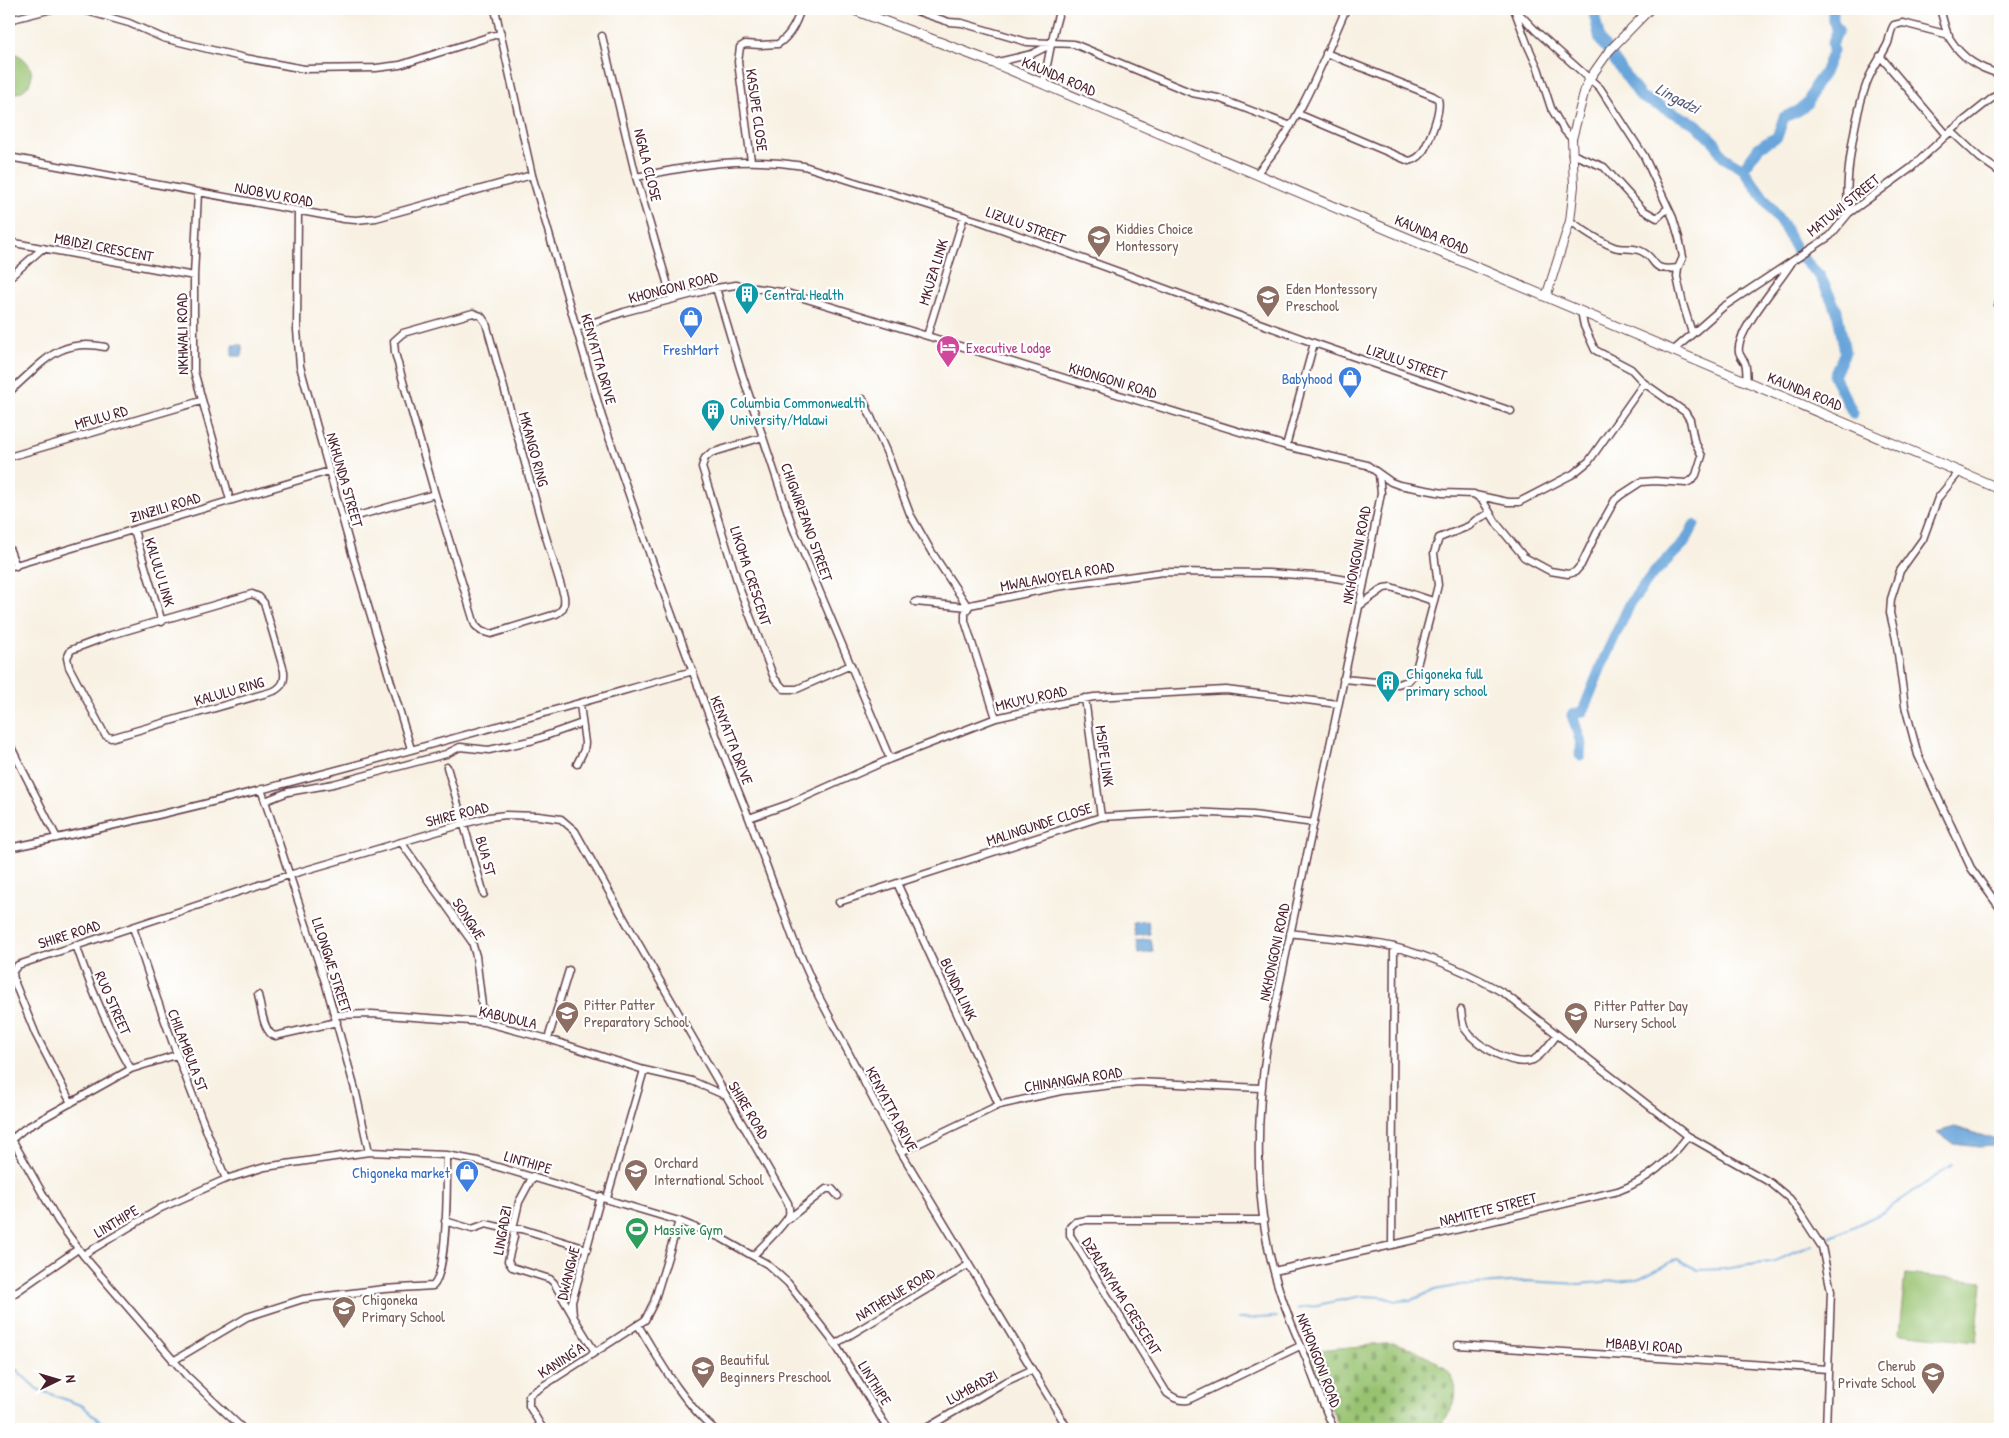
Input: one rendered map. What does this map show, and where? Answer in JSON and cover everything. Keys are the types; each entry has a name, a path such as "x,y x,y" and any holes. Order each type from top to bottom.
{"main road":[{"name":"KAUNDA ROAD","path":"852,9 994,63 2000,489"}],"street":[{"path":"9,20 52,9"},
{"path":"80,9 129,23 163,38 245,58 304,69 376,68 400,65 501,33"},
{"name":"KENYATTA DRIVE","path":"495,9 532,175 612,449 718,743 749,818 805,966 818,995 900,1152 1068,1429"},
{"name":"KASUPE CLOSE","path":"751,161 738,62 742,44 774,45 783,41 790,34 801,9"},
{"path":"910,9 1021,41 1074,44 1192,93 1218,98 1291,126"},
{"path":"1043,84 1052,32 1060,9"},
{"path":"1256,174 1272,156 1298,114 1346,9"},
{"path":"1514,9 1600,88 1644,156 1668,208 1683,253 1677,277 1692,333"},
{"path":"1514,9 1538,68 1551,108 1564,130 1572,139"},
{"path":"1546,297 1570,221 1574,186 1572,139 1580,106 1590,78 1609,52 1650,9"},
{"path":"1940,9 1949,35 1972,63 1983,69 2000,74"},
{"path":"1849,213 1847,201 1849,168 1860,108 1868,81 1888,43 1892,28 1898,23 1909,24 1949,35"},
{"name":"NGALA CLOSE","path":"602,36 636,177 672,299"},
{"path":"994,63 1032,54 1051,44"},
{"path":"1298,114 1409,161 1414,160 1422,152 1440,109 1438,99 1326,53"},
{"path":"1880,56 1949,133 2000,172"},
{"name":"MATUWI STREET","path":"1674,350 1692,333 1753,286 1830,236 1849,213 1911,168 1949,133 2000,92"},
{"path":"1572,154 1604,167 1643,210 1657,218 1668,208"},
{"name":"NJOBVU ROAD","path":"9,157 350,220 376,218 532,175"},
{"name":"LIZULU STREET","path":"636,177 710,163 751,161 804,166 964,216 1314,343 1511,411"},
{"name":"NKHWALI ROAD","path":"198,192 194,276 194,371 230,500"},
{"name":"NKHUNDA STREET","path":"298,211 297,348 305,385 329,471 411,749"},
{"name":"MKUZA LINK","path":"927,336 964,216"},
{"path":"1570,221 1616,248 1639,250 1645,253 1654,264 1662,269 1678,268"},
{"name":"MBIDZI CRESCENT","path":"9,242 194,276"},
{"path":"9,278 43,248"},
{"path":"1747,382 1746,364 1738,352 1739,347 1758,307 1771,293 1793,261"},
{"name":"KHONGONI ROAD","path":"577,328 672,299 716,288 736,285 787,293 1286,446 1367,466 1376,470 1379,475 1399,485 1444,493 1474,494 1508,502 1519,502 1573,474 1589,461 1644,383"},
{"name":"CHIGWIRIZANO STREET","path":"716,288 740,368 793,528 890,759"},
{"path":"1998,306 2000,299"},
{"name":"MKANGO RING","path":"473,313 481,316 486,323 564,596 565,602 562,610 556,614 491,634 483,633 478,629 460,578 435,494 395,354 394,341 403,333 473,313"},
{"path":"1474,494 1482,501 1524,557 1546,569 1568,574 1575,572 1581,565 1615,500 1628,489 1641,482 1648,481 1686,483 1692,480 1702,456 1694,440 1690,420 1685,412 1644,383 1630,369 1593,348 1582,322 1584,313"},
{"path":"1286,446 1314,343"},
{"path":"9,392 59,350 88,344 106,347"},
{"path":"863,399 889,458 910,514 931,551 968,607"},
{"name":"MFULU RD","path":"9,457 201,401"},
{"name":"LIKOMA CRESCENT","path":"763,437 712,453 705,458 702,465 740,590 767,661 779,685 784,689 790,690 797,689 851,665"},
{"name":"ZINZILI ROAD","path":"12,566 329,471"},
{"path":"1960,471 1938,498 1919,546 1900,571 1891,599 1890,613 1905,706 1918,755 1971,868 2000,908"},
{"name":"NKHONGONI ROAD","path":"1334,1429 1300,1346 1274,1271 1264,1220 1259,1152 1260,1088 1267,1044 1364,583 1381,494 1379,475"},
{"path":"343,520 435,494"},
{"path":"1343,679 1398,684 1408,680 1415,672 1438,586 1434,553 1439,538 1444,534 1469,526 1490,513"},
{"name":"KALULU LINK","path":"134,530 162,622"},
{"path":"9,548 12,566"},
{"name":"MWALAWOYELA ROAD","path":"968,607 981,602 1056,587 1163,572 1268,573 1329,577 1364,583"},
{"path":"1358,606 1384,588 1391,587 1430,600 1432,605"},
{"name":"KALULU RING","path":"248,594 256,595 264,603 284,671 283,683 274,691 108,737 102,732 69,667 68,654 71,650 111,636 162,622 248,594"},
{"path":"915,602 968,607"},
{"path":"968,607 965,613 965,621 996,718"},
{"path":"9,848 121,824 261,789 580,704 693,671"},
{"name":"MKUYU ROAD","path":"749,818 789,804 890,759 996,718 1085,698 1226,690 1338,704"},
{"name":"MSIPE LINK","path":"1085,698 1101,817"},
{"path":"577,764 584,750 580,704"},
{"path":"265,801 303,788 332,784 446,754 460,747 489,750 550,736 582,723"},
{"path":"9,743 57,838"},
{"name":"BUA ST","path":"448,767 484,894"},
{"name":"LILONGWE STREET","path":"261,789 335,1015 356,1093 369,1152"},
{"name":"MALINGUNDE CLOSE","path":"839,902 1101,817 1198,812 1252,815 1314,823"},
{"name":"SHIRE ROAD","path":"71,1103 36,1035 13,976 14,968 18,965 289,875 489,817 521,815 561,819 575,831 786,1198 790,1209 786,1221"},
{"name":"SONGWE","path":"401,842 472,942 476,956 484,1022"},
{"name":"BUNDA LINK","path":"897,883 999,1105"},
{"name":"CHILAMBULA ST","path":"133,928 152,989 176,1055 226,1179"},
{"path":"1290,933 1394,947 1450,965 1480,979 1504,994 1688,1136 1770,1183 1790,1200 1817,1236 1826,1258 1832,1291 1826,1429"},
{"name":"RUO STREET","path":"76,945 99,1008 131,1069"},
{"path":"1392,1245 1394,947"},
{"path":"548,1039 569,970"},
{"path":"258,995 267,1030 271,1035 275,1036 337,1022"},
{"path":"1461,1010 1466,1029 1475,1038 1499,1056 1514,1061 1524,1062 1541,1055 1558,1035"},
{"name":"KABUDULA","path":"335,1015 372,1014 484,1022 548,1039 644,1070 692,1081 726,1096"},
{"path":"10,1136 131,1069 176,1055"},
{"name":"DWANGWE","path":"595,1352 573,1316 572,1302 644,1070"},
{"name":"CHINANGWA ROAD","path":"900,1152 999,1105 1061,1091 1138,1082 1260,1088"},
{"name":"LINTHIPE","path":"10,1136 58,1221 78,1249 173,1361 243,1429"},
{"name":"NAMITETE STREET","path":"1274,1271 1392,1245 1632,1186 1652,1174 1671,1158 1688,1136"},
{"name":"LINTHIPE","path":"83,1255 161,1208 226,1179 265,1167 369,1152 447,1155 478,1161 679,1220 754,1255 788,1282 835,1344 888,1429"},
{"path":"173,1361 247,1317 303,1299 384,1289 433,1286 437,1280 441,1262 446,1222 447,1155"},
{"name":"LINGADZI","path":"533,1176 519,1202 513,1228 514,1237 508,1261 509,1265 554,1282 573,1316"},
{"path":"754,1255 786,1221 826,1189 832,1189 838,1196"},
{"path":"679,1220 654,1302 645,1320 638,1326 678,1390 693,1410 714,1429"},
{"name":"DZALANYAMA CRESCENT","path":"1264,1220 1086,1220 1074,1222 1070,1227 1070,1236 1167,1392 1175,1399 1181,1401 1188,1400 1300,1346"},
{"path":"446,1222 472,1229 486,1224 522,1228 587,1249"},
{"path":"9,1297 78,1249"},
{"name":"NATHENJE ROAD","path":"835,1344 968,1266"},
{"name":"KANING'A","path":"543,1429 529,1406 529,1395 638,1326"},
{"name":"MBABVI ROAD","path":"1458,1344 1828,1369"},
{"name":"LUMBADZI","path":"925,1429 1031,1370"}],"green space":[{"path":"9,52 26,61 31,75 30,82 26,88 9,94"},
{"path":"1905,1274 1982,1282 1976,1341 1899,1333"},
{"path":"1395,1343 1428,1356 1447,1371 1453,1380 1456,1390 1453,1407 1449,1414 1437,1429 1340,1429 1307,1351"}],"water":[{"path":"232,345 242,345 242,356 232,356"},
{"path":"1148,921 1150,934 1135,936 1133,923"},
{"path":"1151,939 1153,952 1138,954 1136,941"},
{"path":"1955,1127 2000,1141 2000,1149 1995,1146 1980,1147 1953,1144 1937,1132"}],"waterway":[{"name":"Lingadzi","path":"1593,9 1600,40 1641,97 1696,124 1716,144 1723,157 1743,169 1783,225 1798,253"},
{"path":"1743,169 1759,147 1777,137 1784,117 1798,111 1808,103 1814,87 1824,73 1833,51 1832,44 1838,30 1833,21 1833,9"},
{"path":"1802,258 1820,276 1837,311 1845,352 1834,376 1853,413"},
{"path":"1580,755 1581,743 1572,715 1583,711 1604,659 1631,602 1651,576 1685,542 1694,525"},
{"path":"1823,1241 1882,1213 1952,1165"},
{"path":"1297,1309 1362,1296 1382,1297 1396,1301 1412,1300 1435,1290 1461,1285 1526,1281 1580,1284 1638,1279 1677,1259 1698,1270 1724,1269 1775,1261 1812,1245"},
{"path":"1238,1319 1277,1317"},
{"path":"9,1363 37,1389 83,1406 108,1429"}],"place":[{"name":"Kiddies Choice Montessory","path":"1099,258"},
{"name":"Central Health","path":"747,315"},
{"name":"Eden Montessory Preschool","path":"1268,318"},
{"name":"FreshMart","path":"691,339"},
{"name":"Executive Lodge","path":"948,368"},
{"name":"Babyhood","path":"1350,399"},
{"name":"Columbia Commonwealth University/Malawi","path":"713,432"},
{"name":"Chigoneka full primary school","path":"1388,703"},
{"name":"Pitter Patter Preparatory School","path":"567,1034"},
{"name":"Pitter Patter Day Nursery School","path":"1576,1035"},
{"name":"Orchard International School","path":"636,1192"},
{"name":"Chigoneka market","path":"467,1193"},
{"name":"Massive Gym","path":"637,1250"},
{"name":"Chigoneka Primary School","path":"344,1329"},
{"name":"Beautiful Beginners Preschool","path":"703,1389"},
{"name":"Cherub Private School","path":"1933,1395"}]}
